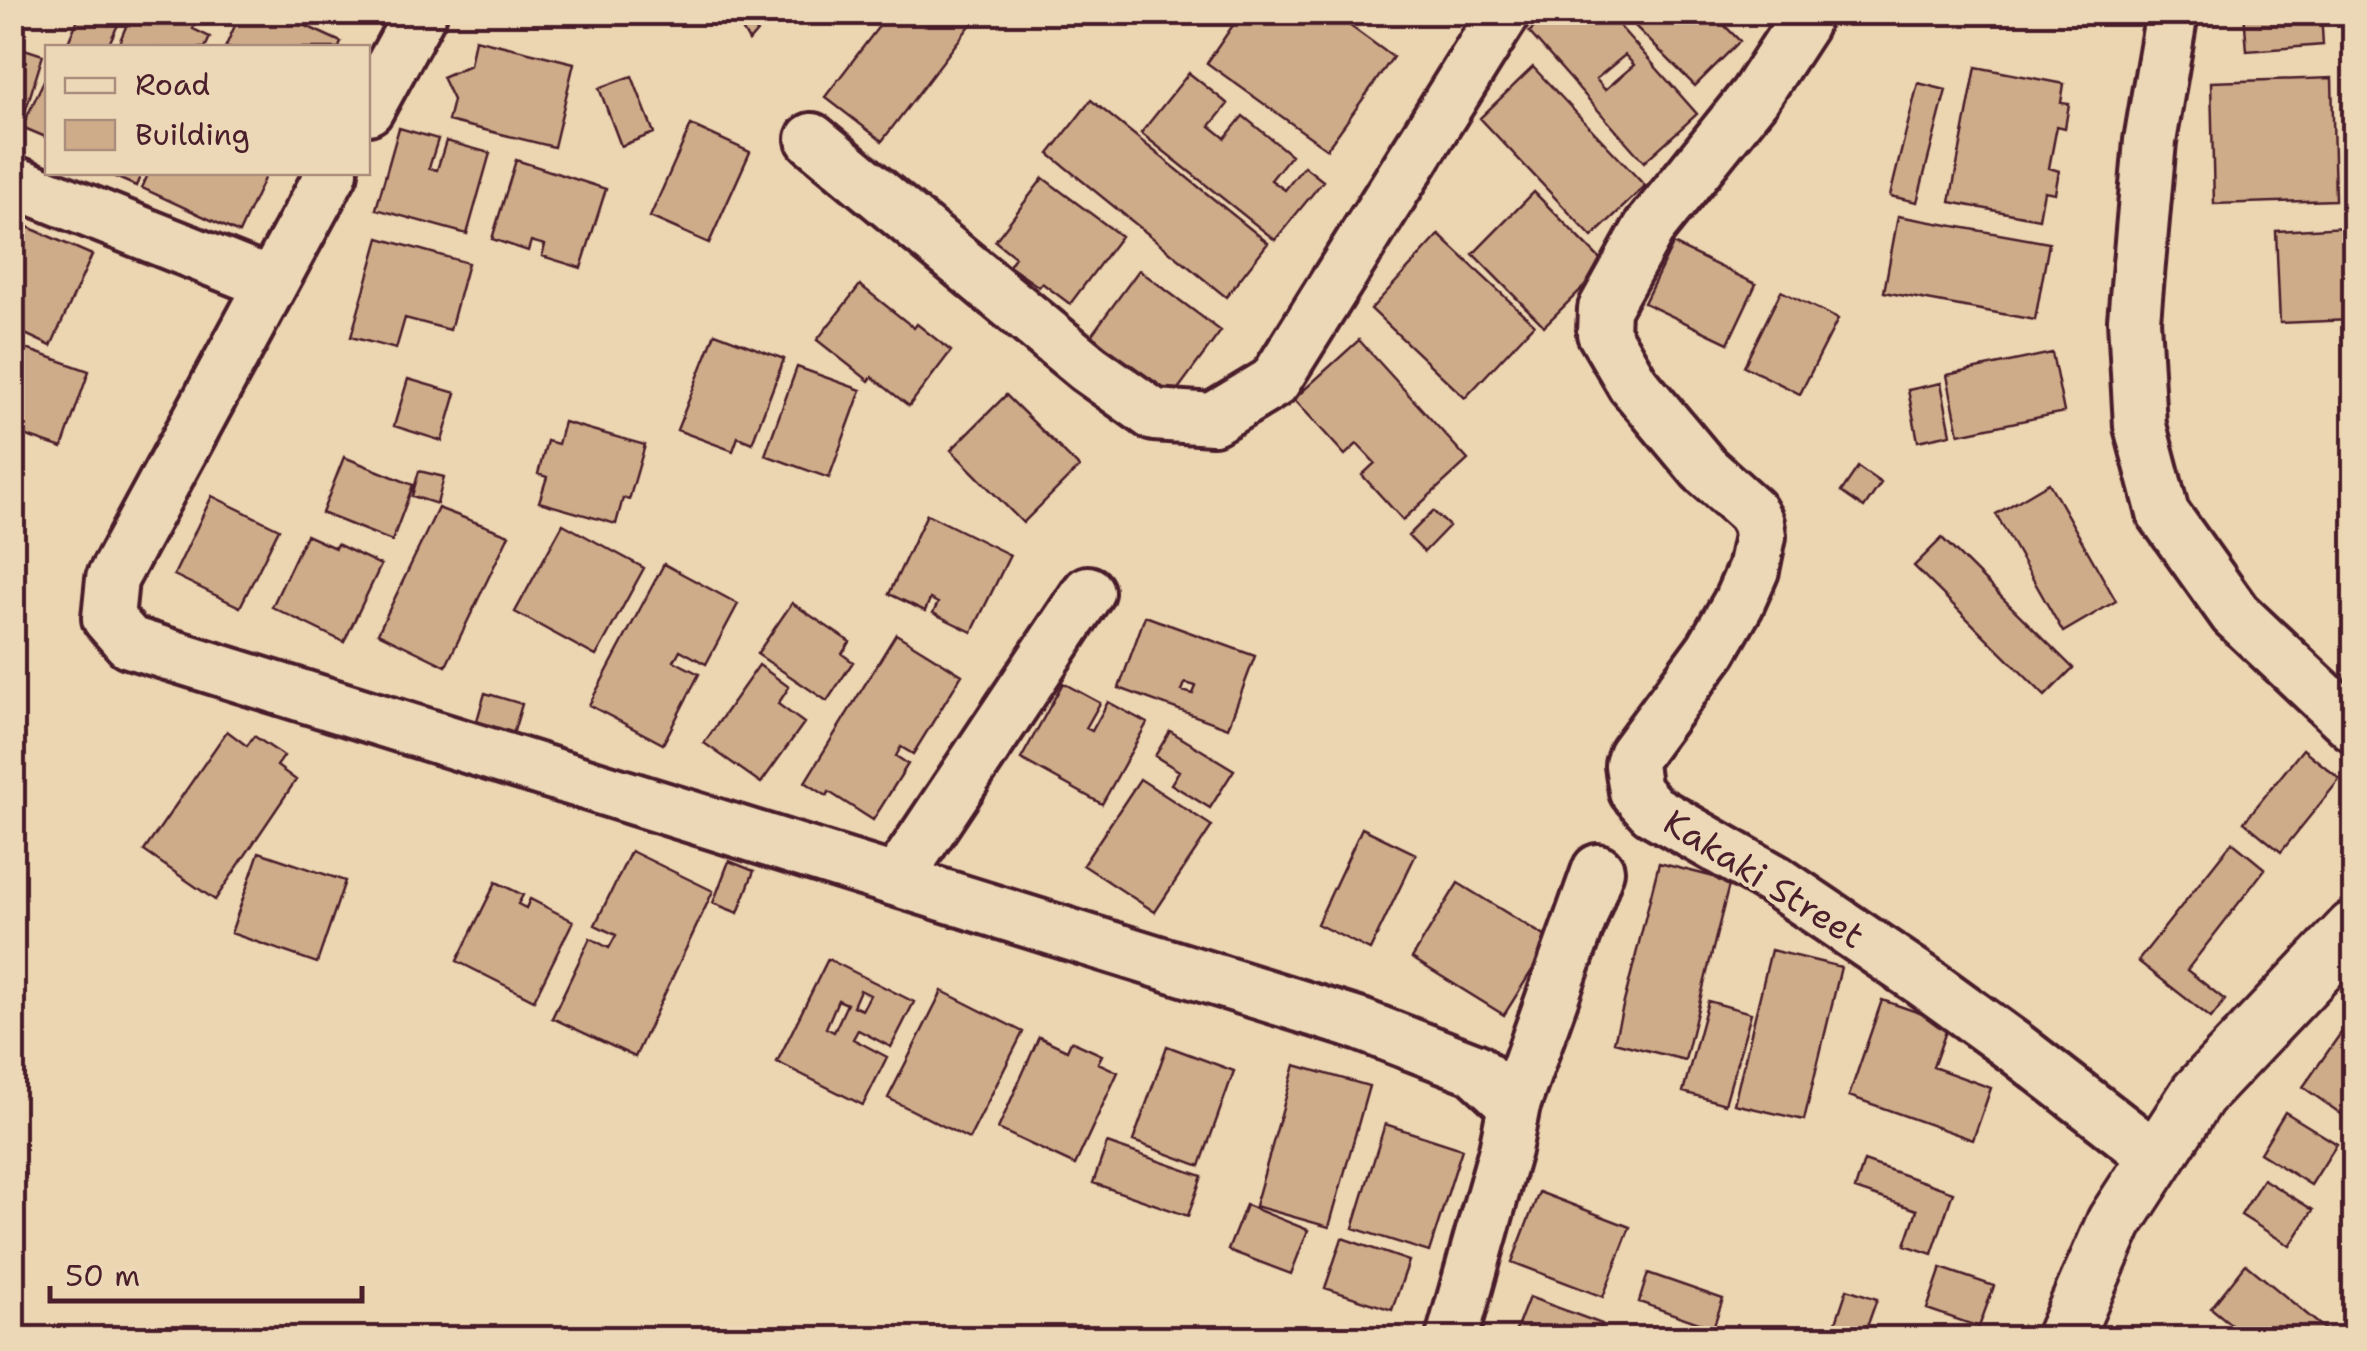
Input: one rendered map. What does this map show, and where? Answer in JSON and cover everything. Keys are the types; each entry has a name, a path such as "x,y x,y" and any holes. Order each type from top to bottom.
{"street":[{"path":"370,105 420,12"},
{"path":"812,139 1088,368 1154,415 1213,419 1274,382 1505,12"},
{"path":"2172,12 2150,140 2134,320 2140,426 2163,513 2183,542 2235,614 2354,726"},
{"name":"Kakaki Street","path":"1802,24 1756,96 1649,228 1604,309 1603,333 1633,384 1704,469 1751,511 1760,536 1754,570 1738,604 1712,649 1634,755 1635,791 1664,819 1704,837 1762,872 1922,980 2156,1158"},
{"path":"330,175 112,578 108,618 129,642 1361,1025 1475,1069 1514,1104"},
{"path":"12,181 271,284"},
{"path":"897,879 1088,592"},
{"path":"1452,1338 1505,1150 1514,1104 1598,870"},
{"path":"2064,1338 2115,1222 2198,1094 2351,938"}],"building":[{"path":"81,12 124,12 108,45 67,45"},
{"path":"132,12 155,17 157,12 200,12 193,29 210,37 206,45 118,45"},
{"path":"241,12 276,12 341,42 340,45 226,45"},
{"path":"732,12 774,12 749,41"},
{"path":"882,12 967,12 975,19 882,141 825,97 883,21 878,17"},
{"path":"1242,12 1331,12 1393,57 1327,149 1207,63"},
{"path":"1551,12 1607,12 1697,114 1644,162 1529,32","holes":["1625,55 1634,65 1605,90 1596,79"]},
{"path":"1621,12 1711,12 1740,41 1695,86"},
{"path":"2244,12 2321,12 2323,45 2247,51"},
{"path":"475,39 574,63 554,147 448,121 453,100 442,77 470,65"},
{"path":"12,45 43,55 21,125 12,122"},
{"path":"1533,67 1645,186 1592,237 1480,118"},
{"path":"1976,67 2064,84 2061,103 2069,104 2065,128 2057,126 2049,168 2059,171 2055,193 2044,191 2039,219 1950,202"},
{"path":"1189,73 1228,104 1210,126 1225,138 1243,116 1291,155 1271,180 1285,190 1304,166 1323,181 1275,240 1141,133"},
{"path":"632,76 654,133 621,146 599,88"},
{"path":"45,78 45,137 22,127"},
{"path":"2332,78 2335,200 2214,204 2211,82"},
{"path":"1918,83 1946,90 1917,202 1890,196"},
{"path":"1091,100 1268,243 1226,297 1049,154"},
{"path":"691,125 750,152 709,243 650,217"},
{"path":"399,128 438,139 429,168 437,170 446,141 490,153 467,234 376,209"},
{"path":"516,160 606,189 581,268 542,256 545,245 531,241 528,251 492,239"},
{"path":"111,175 141,175 136,186"},
{"path":"148,175 266,175 239,233 142,188"},
{"path":"1043,178 1121,236 1070,304 1042,283 1039,287 1009,266 1015,257 995,241"},
{"path":"1534,192 1606,265 1544,326 1473,254"},
{"path":"1898,216 2049,243 2035,320 1884,292"},
{"path":"14,221 92,255 51,346 12,328"},
{"path":"2346,227 2351,320 2280,323 2276,231"},
{"path":"1439,235 1534,324 1465,398 1371,309"},
{"path":"379,238 468,263 450,330 405,318 396,349 351,337"},
{"path":"1673,244 1756,284 1728,343 1644,303"},
{"path":"1139,270 1221,331 1167,404 1158,387 1140,374 1132,384 1087,341"},
{"path":"860,285 914,328 917,324 951,351 909,406 872,377 869,381 817,340"},
{"path":"1781,291 1838,319 1800,394 1744,366"},
{"path":"715,333 784,359 752,443 738,437 733,451 677,430"},
{"path":"1359,340 1468,460 1403,520 1362,475 1375,463 1357,444 1345,455 1294,399"},
{"path":"12,344 89,371 62,448 12,431"},
{"path":"2052,353 2064,412 1959,434 1947,375"},
{"path":"797,367 861,390 829,478 765,455"},
{"path":"408,379 456,393 442,441 394,426"},
{"path":"1941,383 1951,434 1918,441 1908,390"},
{"path":"1006,395 1079,467 1023,523 951,450"},
{"path":"564,422 645,445 629,500 623,498 616,524 539,502 547,477 538,474 547,441 558,444"},
{"path":"344,457 413,485 392,541 322,513"},
{"path":"1858,467 1881,483 1864,508 1841,492"},
{"path":"419,471 444,477 437,504 412,496"},
{"path":"2049,483 2116,601 2063,632 1996,514"},
{"path":"212,496 279,529 240,607 174,575"},
{"path":"438,508 509,535 446,666 378,633"},
{"path":"1433,511 1449,526 1424,552 1408,536"},
{"path":"927,514 1010,555 972,632 933,613 938,603 930,599 925,611 889,594"},
{"path":"563,524 644,568 596,656 515,612"},
{"path":"306,535 335,548 337,544 381,565 344,642 272,607"},
{"path":"1942,538 2073,668 2045,696 1914,566"},
{"path":"664,564 738,604 706,664 680,650 674,661 699,674 663,744 589,705"},
{"path":"792,603 850,642 842,654 853,662 827,701 757,654"},
{"path":"1145,616 1255,656 1228,728 1119,688","holes":["1185,683 1196,686 1193,694 1182,691"]},
{"path":"896,634 962,675 913,754 901,747 896,756 908,764 873,820 805,782"},
{"path":"759,665 789,687 778,704 804,723 761,783 704,743"},
{"path":"1063,683 1100,703 1086,728 1092,731 1108,702 1147,723 1102,804 1021,759"},
{"path":"485,693 522,704 511,741 474,731"},
{"path":"227,731 247,746 254,736 284,756 277,766 296,780 215,900 144,851"},
{"path":"1170,731 1234,770 1210,808 1171,784 1179,771 1155,756"},
{"path":"2303,749 2340,779 2281,852 2244,822"},
{"path":"1140,779 1212,826 1155,912 1083,865"},
{"path":"1362,828 1416,854 1370,950 1317,924"},
{"path":"2232,842 2265,869 2187,970 2225,1000 2211,1018 2138,961"},
{"path":"631,851 713,891 635,1057 552,1018 590,938 609,948 616,935 595,925"},
{"path":"259,852 345,881 317,963 231,933"},
{"path":"729,861 754,871 738,913 713,903"},
{"path":"1659,863 1730,881 1685,1060 1614,1042"},
{"path":"496,882 523,895 518,904 526,908 530,899 573,921 534,1000 457,961"},
{"path":"1458,883 1551,940 1504,1015 1412,958"},
{"path":"1771,950 1841,967 1804,1120 1734,1104"},
{"path":"828,959 914,1002 891,1047 858,1030 853,1039 887,1057 863,1105 777,1062","holes":["860,990 870,995 862,1010 853,1006","838,1000 847,1004 834,1032 826,1028"]},
{"path":"942,991 1023,1032 969,1139 888,1098"},
{"path":"1882,1000 1949,1023 1933,1067 1991,1088 1973,1140 1849,1096"},
{"path":"1708,1001 1751,1013 1725,1104 1683,1092"},
{"path":"2350,1020 2354,1023 2354,1123 2303,1087"},
{"path":"1039,1037 1067,1050 1071,1041 1102,1055 1098,1063 1118,1072 1075,1165 998,1129"},
{"path":"1167,1046 1234,1071 1200,1166 1133,1141"},
{"path":"1295,1065 1369,1086 1329,1227 1255,1206"},
{"path":"2285,1112 2337,1144 2311,1185 2260,1153"},
{"path":"1385,1124 1462,1149 1429,1252 1353,1228"},
{"path":"1107,1143 1202,1176 1188,1216 1093,1183"},
{"path":"1864,1161 1953,1192 1932,1254 1905,1245 1917,1210 1855,1189"},
{"path":"2263,1179 2313,1210 2290,1246 2241,1215"},
{"path":"1539,1192 1630,1227 1603,1297 1512,1262"},
{"path":"1246,1205 1308,1230 1291,1274 1228,1250"},
{"path":"1342,1238 1409,1261 1392,1310 1325,1288"},
{"path":"2246,1264 2326,1330 2319,1338 2248,1338 2211,1308"},
{"path":"1941,1268 1994,1286 1979,1327 1927,1309"},
{"path":"1648,1273 1723,1299 1713,1328 1639,1302"},
{"path":"1847,1289 1877,1299 1863,1338 1833,1331"},
{"path":"1529,1297 1602,1324 1597,1338 1513,1338"},
{"path":"889,1327 936,1338 887,1338"},
{"path":"2341,1328 2352,1338 2331,1338"},
{"path":"1627,1331 1653,1338 1624,1338"}]}
